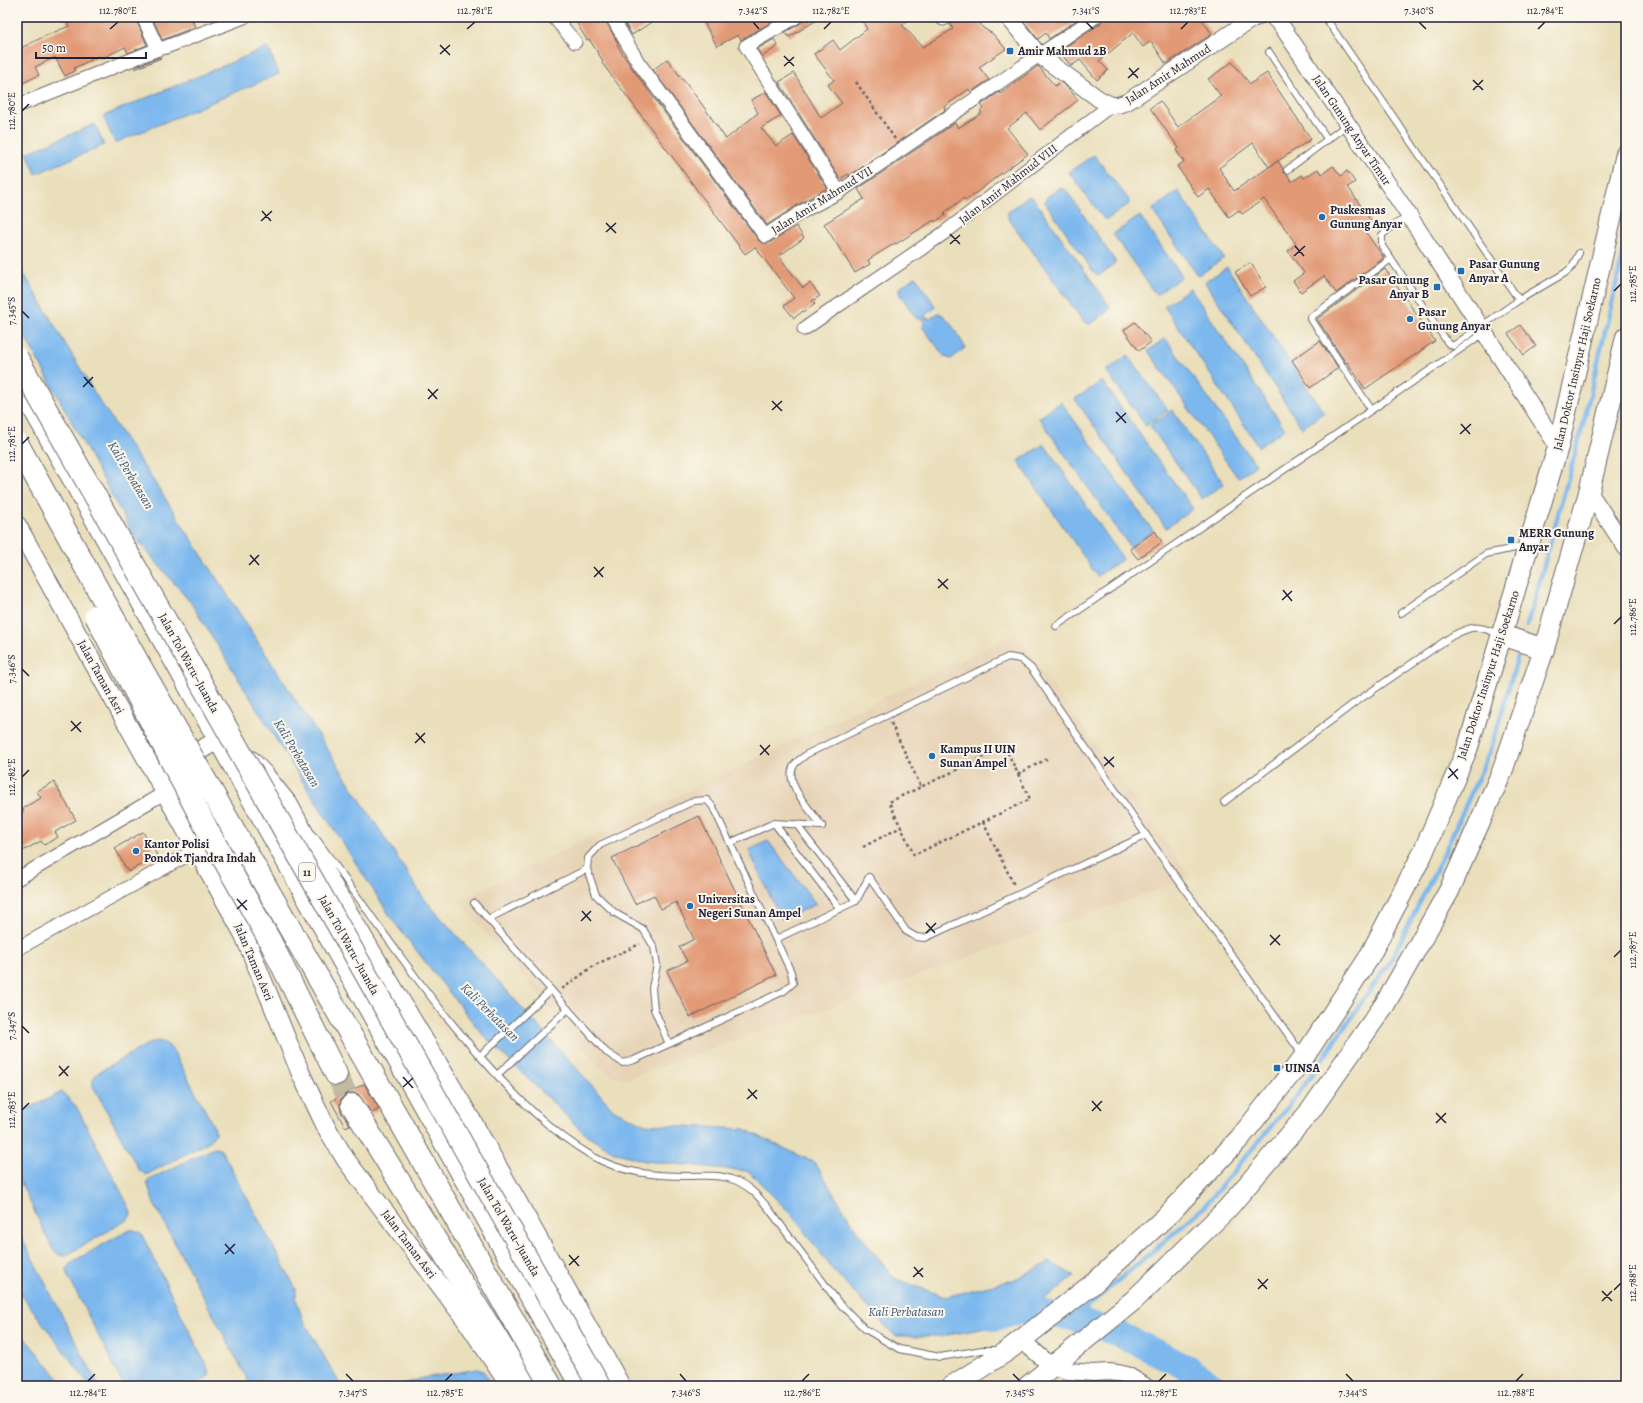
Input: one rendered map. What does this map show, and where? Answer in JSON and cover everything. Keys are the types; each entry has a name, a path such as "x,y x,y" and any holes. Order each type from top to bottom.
{"highway":[{"name":"Jalan Tol Waru–Juanda","path":"17,358 599,1386"},
{"path":"17,443 139,664 551,1386"},
{"path":"50,503 54,529 58,540 111,647 209,833 270,941 336,1074"},
{"path":"352,1105 526,1386"}],"main road":[{"name":"Jalan Doktor Insinyur Haji Soekarno","path":"952,1386 1019,1341 1094,1283 1170,1214 1240,1138 1304,1057 1368,959 1422,855 1468,747 1558,447 1626,154"},
{"path":"1028,1386 1134,1300 1227,1209 1311,1110 1385,1004 1449,891 1502,772 1544,649 1589,492 1626,337"},
{"path":"17,382 579,1386"},
{"name":"Jalan Taman Asri","path":"17,525 198,849 251,949 301,1074 330,1134 346,1160 466,1320 510,1386"},
{"path":"1502,635 1544,649"},
{"path":"156,775 218,740 230,743 255,764 289,805 337,893 471,1119 621,1386"}],"street":[{"path":"143,17 158,49"},
{"path":"17,106 158,49 244,17"},
{"path":"554,17 575,42"},
{"name":"Jalan Amir Mahmud VII","path":"612,17 638,62 765,236 802,211 839,192 1095,17"},
{"path":"796,17 746,46 839,192"},
{"name":"Jalan Amir Mahmud","path":"1008,17 1039,55 1099,99 1111,105 1118,106 1127,102 1252,19 1258,17"},
{"name":"Jalan Gunung Anyar Timur","path":"1273,17 1281,25 1410,217 1558,447"},
{"name":"Jalan Amir Mahmud VIII","path":"804,328 944,233 1111,105"},
{"path":"1589,492 1622,530 1626,548"},
{"path":"17,879 166,792"},
{"path":"17,949 198,849"},
{"path":"1019,1341 1058,1363 1068,1371 1118,1373 1127,1375 1145,1386"}],"lane":[{"path":"1327,17 1327,20 1520,300"},
{"path":"1269,52 1328,140"},
{"path":"1287,170 1348,124"},
{"path":"1410,217 1395,224 1382,235 1382,246 1450,345 1453,346 1482,330"},
{"path":"1056,626 1371,409 1482,330 1520,300 1565,273 1572,267 1579,253"},
{"path":"1371,409 1311,317 1391,259"},
{"path":"1401,613 1486,554 1529,545"},
{"path":"1224,802 1352,704 1452,636 1467,628 1482,626 1502,635"},
{"path":"730,843 774,823 822,826 793,786 791,774 795,764 807,754 1008,657 1020,659 1031,668 1146,835 1304,1057"},
{"path":"474,903 606,1052 623,1063 634,1060 669,1044 784,991 793,983 791,972 776,939 713,808 707,800 694,801 600,845 588,858 587,869 596,895 615,913 643,929 654,947 658,965 652,988 654,1009 669,1044"},
{"path":"289,805 310,829 432,1000 520,1100 573,1144 617,1168 638,1173 664,1176 716,1176 730,1178 746,1186 758,1196 769,1209 838,1302 865,1329 899,1349 940,1357 982,1350 994,1350 1019,1341"},
{"path":"774,823 840,908"},
{"path":"796,824 856,901"},
{"path":"776,939 856,901 869,877 906,931 916,938 925,938 1146,835"},
{"path":"488,919 587,869"},
{"path":"480,1056 537,1003 553,992"},
{"path":"497,1075 568,1009"}],"path":[{"path":"856,82 902,149"},
{"path":"887,716 921,787"},
{"path":"1005,747 1030,799 914,854 889,802 921,787 1005,747"},
{"path":"1018,774 1047,759"},
{"path":"983,822 1018,894"},
{"path":"863,847 901,827"},
{"path":"553,992 595,965 650,940"}],"shaded area":[{"name":"Kampus II UIN Sunan Ampel","path":"1016,634 1191,878 627,1079 612,1076 597,1064 458,901"}],"sand":[{"path":"1053,1367 1145,1386 1028,1386"}],"water":[{"path":"268,47 279,74 115,143 103,116"},
{"path":"95,124 104,145 36,174 27,153"},
{"path":"1094,155 1129,200 1129,204 1108,219 1104,219 1070,174 1070,171"},
{"path":"1060,188 1066,190 1115,261 1115,263 1099,276 1093,271 1045,202 1047,197"},
{"path":"1178,191 1224,258 1198,276 1152,210"},
{"path":"1028,196 1033,198 1109,305 1109,310 1090,324 1083,321 1008,218 1008,212"},
{"path":"1140,216 1181,275 1180,278 1156,295 1113,234"},
{"name":"Kali Perbatasan","path":"17,262 97,397 161,492 425,900 614,1110 645,1124 744,1129 815,1163 857,1231 894,1278 945,1297 1013,1280 1050,1262 1074,1276 1016,1323 941,1336 895,1336 833,1270 792,1215 748,1171 645,1161 614,1152 584,1133 482,1034 394,922 294,768 191,603 134,536 17,322"},
{"path":"1227,267 1324,413 1302,428 1205,282"},
{"path":"915,277 935,306 935,308 926,314 925,318 930,319 938,313 941,314 952,326 964,345 965,348 951,359 945,357 923,328 923,320 916,318 899,293 899,288"},
{"path":"1190,288 1285,429 1259,447 1164,306"},
{"path":"1165,338 1256,465 1238,478 1148,351"},
{"path":"1128,355 1168,410 1146,426 1106,371"},
{"path":"1102,381 1193,509 1166,528 1075,399"},
{"path":"1061,402 1153,531 1130,547 1039,418"},
{"path":"1172,410 1224,484 1202,499 1150,426"},
{"path":"1044,444 1123,559 1097,576 1018,461"},
{"path":"768,841 816,904 782,919 749,850"},
{"path":"158,1041 165,1043 174,1052 215,1129 215,1134 210,1141 146,1175 139,1170 93,1086 93,1080 99,1072 150,1043"},
{"path":"62,1092 76,1106 130,1209 131,1215 127,1220 65,1256 59,1255 53,1250 17,1175 17,1114"},
{"path":"214,1148 220,1149 223,1153 296,1289 296,1298 302,1318 341,1386 251,1386 154,1204 147,1182 150,1179"},
{"path":"17,1229 99,1386 90,1386 17,1289"},
{"path":"129,1230 134,1230 141,1233 209,1371 209,1376 192,1386 124,1386 68,1276 67,1268 72,1262"},
{"path":"17,1329 65,1386 17,1386"},
{"path":"478,1369 483,1371 492,1386 397,1386 423,1378"}],"building":[{"path":"64,17 135,17 147,45 128,53 125,47 101,59 99,56 74,68 75,71 65,76 55,57 35,67 39,75 17,86 17,50 69,26"},
{"path":"152,17 191,17 195,27 162,40"},
{"path":"573,17 604,17 618,44 617,45 631,67 759,241 762,243 769,243 796,226 804,238 779,256 803,288 810,283 820,296 812,301 815,304 794,318 784,306 794,298 755,247 745,254 602,63 603,61 589,39 587,40"},
{"path":"621,17 659,17 632,35"},
{"path":"701,17 780,17 741,40 738,35 717,46"},
{"path":"804,17 822,17 789,37 785,32 800,24"},
{"path":"860,17 912,17 902,25 923,47 953,29 950,24 954,17 976,17 983,28 993,34 1006,49 979,67 989,80 971,92 969,89 944,107 945,110 849,176 848,174 840,179 779,82 794,73 821,118 842,103 828,85 834,80 814,54 833,40 840,50 867,29"},
{"path":"1020,17 1081,17 1049,39 1046,33 1038,39"},
{"path":"1103,17 1200,17 1212,34 1166,64 1151,41 1143,47 1133,33 1099,61 1108,70 1097,80 1080,60 1071,66 1059,51 1100,24"},
{"path":"774,39 778,46 762,57 757,49"},
{"path":"160,57 161,58 135,69 135,67"},
{"path":"667,59 701,103 726,139 758,113 751,100 766,92 781,116 761,128 776,146 793,135 827,188 767,225 653,70"},
{"path":"1232,62 1250,84 1267,73 1311,139 1278,161 1283,169 1283,172 1287,174 1292,182 1302,175 1304,178 1318,169 1322,174 1333,166 1341,176 1347,171 1355,182 1348,187 1371,221 1362,227 1384,258 1336,293 1324,276 1301,292 1293,281 1304,273 1288,251 1296,244 1264,199 1242,214 1239,210 1229,217 1209,189 1198,197 1177,166 1184,162 1176,150 1179,148 1150,108 1160,101 1178,127 1221,96 1208,79","holes":["1253,143 1269,167 1278,161 1234,191 1219,168"]},
{"path":"1038,66 1055,86 1060,82 1068,88 1078,100 1040,130 1027,113 1007,128 1028,154 966,200 964,198 944,213 946,215 935,222 934,220 868,260 870,264 855,273 824,224 864,199 858,189 955,123 958,128 982,113 980,111 984,108 981,105 999,92 1000,94"},
{"path":"1251,263 1266,287 1250,296 1235,272"},
{"path":"1385,269 1435,341 1365,389 1317,319"},
{"path":"1135,322 1151,342 1139,351 1124,330"},
{"path":"1520,325 1536,346 1524,355 1508,334"},
{"path":"1320,341 1338,368 1310,388 1292,360"},
{"path":"1155,531 1162,542 1138,559 1130,549"},
{"path":"54,782 76,820 55,832 58,837 44,845 41,841 17,854 17,815 24,811 23,808 41,798 37,791"},
{"path":"699,816 776,975 690,1017 667,971 687,961 679,947 694,939 676,902 661,909 654,895 635,904 612,858"},
{"name":"Kantor Polisi Pondok Tjandra Indah","path":"143,832 157,855 128,872 115,848"},
{"path":"364,1084 379,1109 372,1113 358,1094 346,1094 341,1099 340,1105 341,1112 350,1125 345,1127 331,1101"}],"waterway":[{"path":"1527,626 1583,425 1626,242"},
{"path":"1074,1318 1202,1209 1299,1093 1391,960 1442,858 1491,749 1519,652"},
{"name":"Kali Perbatasan","path":"993,1318 1023,1311 1074,1318 1121,1335 1184,1366 1213,1386"}],"tunnel":[{"path":"336,1074 352,1105"}],"place":[{"name":"Amir Mahmud 2B","path":"1010,51"},
{"name":"Puskesmas Gunung Anyar","path":"1322,217"},
{"name":"Pasar Gunung Anyar A","path":"1461,271"},
{"name":"Pasar Gunung Anyar B","path":"1437,287"},
{"name":"Pasar Gunung Anyar","path":"1410,319"},
{"name":"MERR Gunung Anyar","path":"1511,540"},
{"name":"Kampus II UIN Sunan Ampel","path":"932,756"},
{"name":"Kantor Polisi Pondok Tjandra Indah","path":"136,851"},
{"name":"Universitas Negeri Sunan Ampel","path":"690,906"},
{"name":"UINSA","path":"1277,1068"}]}
